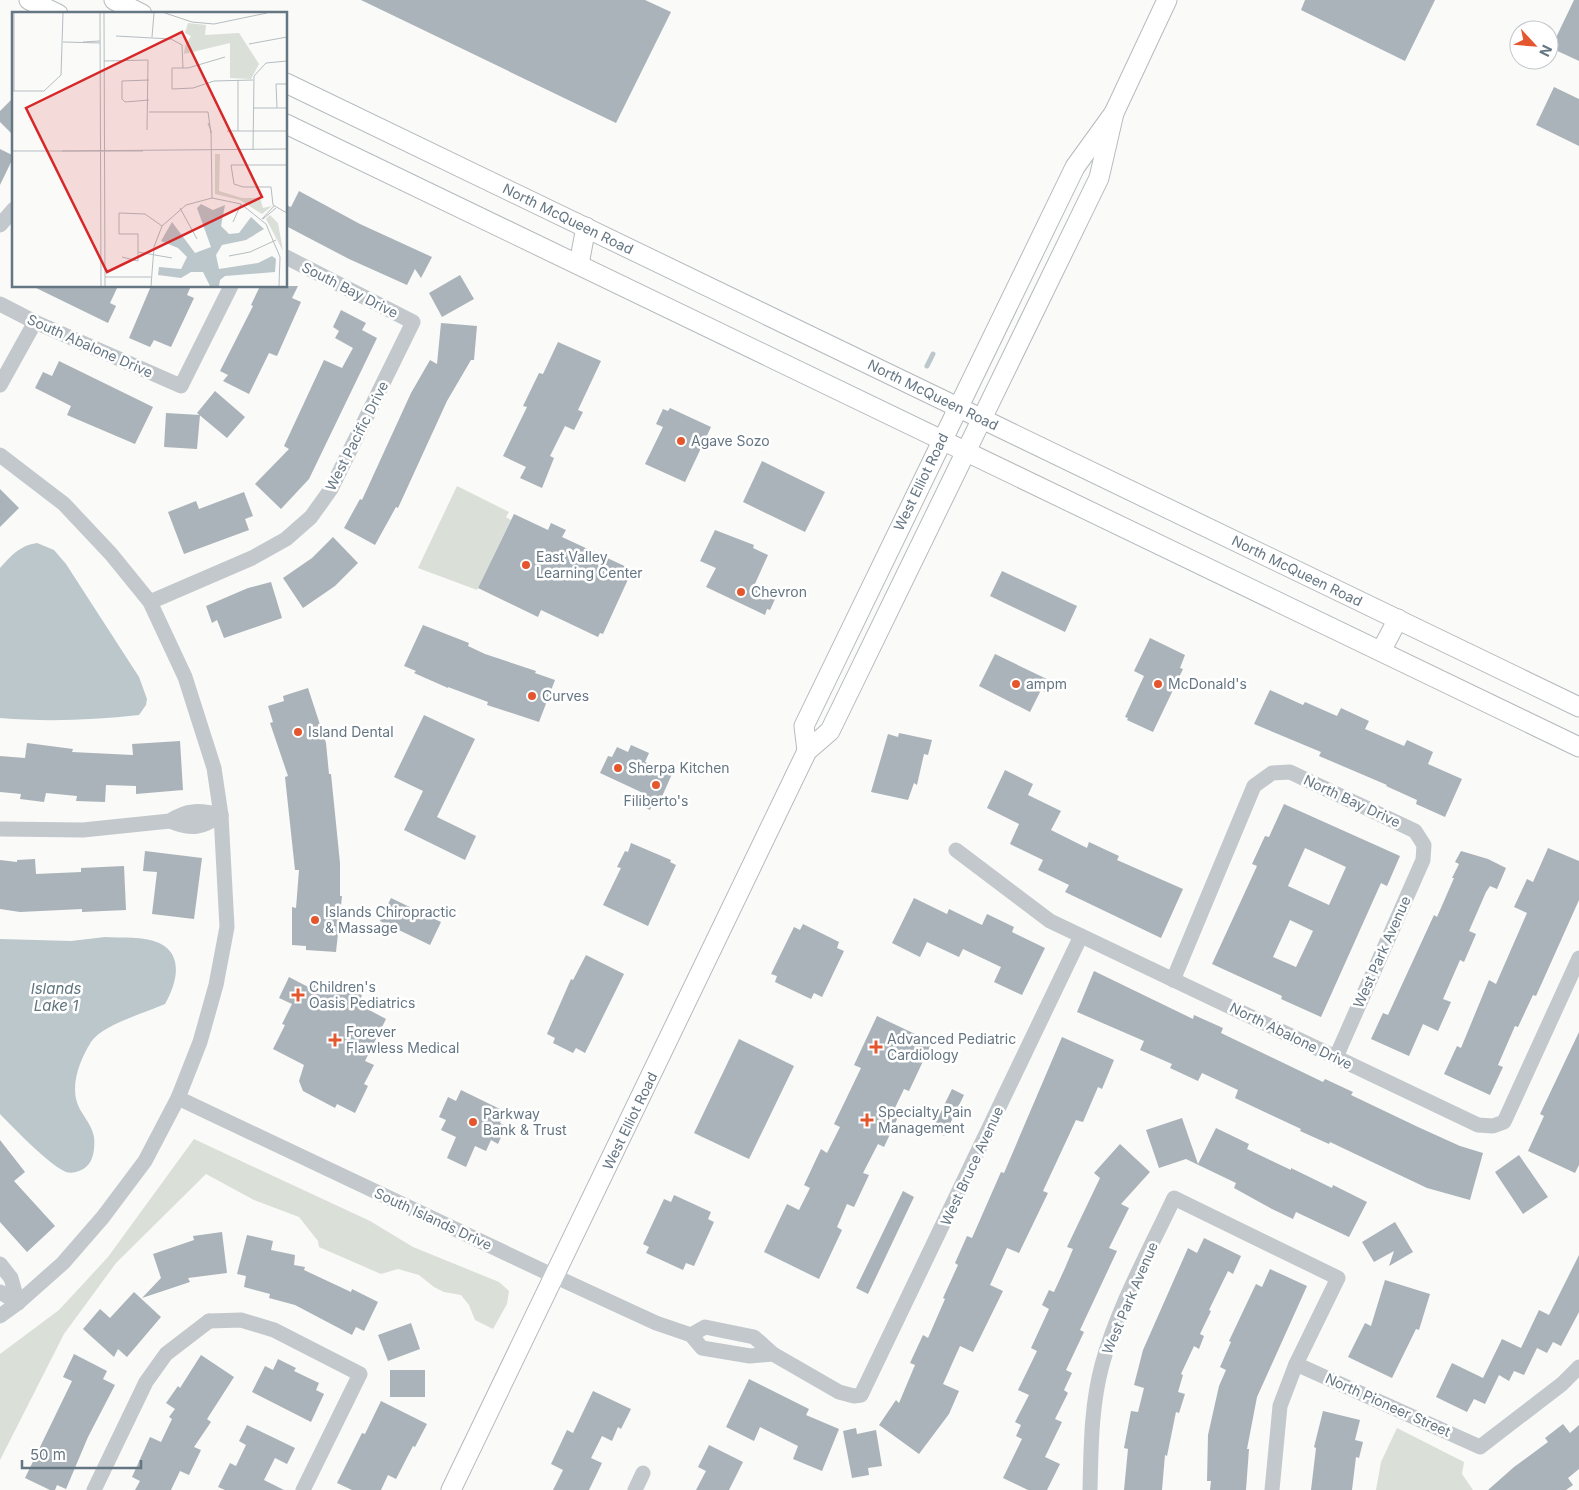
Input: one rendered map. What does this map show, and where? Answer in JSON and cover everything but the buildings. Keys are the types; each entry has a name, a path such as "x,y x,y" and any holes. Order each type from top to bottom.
{"main road":[{"path":"29,0 54,12"},
{"path":"114,0 138,12"},
{"name":"West Elliot Road","path":"807,751 804,726 957,406 1075,167 1114,113 1167,0"},
{"name":"North McQueen Road","path":"288,84 1579,707"},
{"name":"West Elliot Road","path":"451,1490 807,751 830,730 1099,178 1114,113"},
{"path":"288,125 1579,747"},
{"path":"578,264 586,227"},
{"path":"1381,651 1398,619"}],"street":[{"path":"0,225 12,211"},
{"name":"South Bay Drive","path":"288,258 413,322"},
{"name":"South Abalone Drive","path":"0,304 35,322 181,386 230,288"},
{"path":"0,385 35,322"},
{"name":"West Pacific Drive","path":"150,602 252,558 286,538 311,517 331,489 413,322"},
{"path":"0,455 64,504 111,554 150,602 185,677 202,724 214,768 221,815 227,927 216,985 200,1042 178,1098 145,1161 103,1217 63,1263 18,1303 0,1316"},
{"name":"North Bay Drive","path":"1173,980 1254,786 1272,773 1290,772 1406,826 1414,831 1424,845"},
{"path":"0,829 83,830 170,821 186,828 206,825 221,815"},
{"name":"West Park Avenue","path":"1336,1057 1423,860 1424,845"},
{"name":"North Abalone Drive","path":"956,850 1050,921 1478,1125 1493,1126 1504,1122 1579,958"},
{"name":"West Bruce Avenue","path":"773,1354 839,1392 854,1396 861,1394 1081,936"},
{"name":"South Islands Drive","path":"178,1098 656,1323 691,1334 702,1348 750,1356 773,1354"},
{"name":"West Park Avenue","path":"1090,1490 1092,1426 1102,1365 1120,1315 1174,1198 1338,1278 1296,1364"},
{"path":"0,1264 12,1278 18,1303"},
{"path":"0,1292 18,1303"},
{"path":"94,1490 146,1382 166,1354 208,1315 241,1320 274,1330 360,1374 303,1490"},
{"path":"691,1334 705,1327 754,1337 773,1354"},
{"path":"739,1354 741,1334"},
{"path":"1272,1490 1280,1406 1296,1364"},
{"name":"North Pioneer Street","path":"1296,1364 1480,1447 1562,1384 1579,1367"},
{"path":"635,1490 643,1473"}],"shaded area":[{"path":"457,486 509,512 506,517 511,520 477,590 418,568"},
{"path":"194,1139 370,1221 413,1247 499,1282 509,1291 507,1304 493,1329 475,1320 469,1305 461,1295 444,1292 419,1275 398,1269 381,1274 319,1247 318,1241 299,1217 254,1200 206,1174 116,1263 64,1334 0,1460 0,1354 59,1310 108,1257"},
{"path":"1397,1428 1464,1462 1462,1474 1473,1490 1376,1490 1381,1462"}],"water":[{"path":"37,543 54,550 66,564 139,677 147,699 146,705 139,715 70,720 0,718 0,568 12,555 26,546"},
{"name":"Islands Lake 1","path":"105,937 140,938 159,943 167,948 172,955 176,971 175,980 165,1004 104,1030 87,1048 78,1069 75,1092 80,1109 93,1132 94,1153 85,1168 69,1173 50,1162 0,1114 0,939 71,941"}],"waterway":[{"path":"927,366 933,354"}],"place":[{"name":"Agave Sozo","path":"681,441"},
{"name":"East Valley Learning Center","path":"526,565"},
{"name":"Chevron","path":"741,592"},
{"name":"ampm","path":"1016,684"},
{"name":"McDonald's","path":"1158,684"},
{"name":"Curves","path":"532,696"},
{"name":"Island Dental","path":"298,732"},
{"name":"Sherpa Kitchen","path":"618,768"},
{"name":"Filiberto's","path":"656,785"},
{"name":"Islands Chiropractic & Massage","path":"315,920"},
{"name":"Children's Oasis Pediatrics","path":"298,995"},
{"name":"Forever Flawless Medical","path":"335,1040"},
{"name":"Advanced Pediatric Cardiology","path":"876,1047"},
{"name":"Specialty Pain Management","path":"867,1120"},
{"name":"Parkway Bank & Trust","path":"473,1122"}]}
